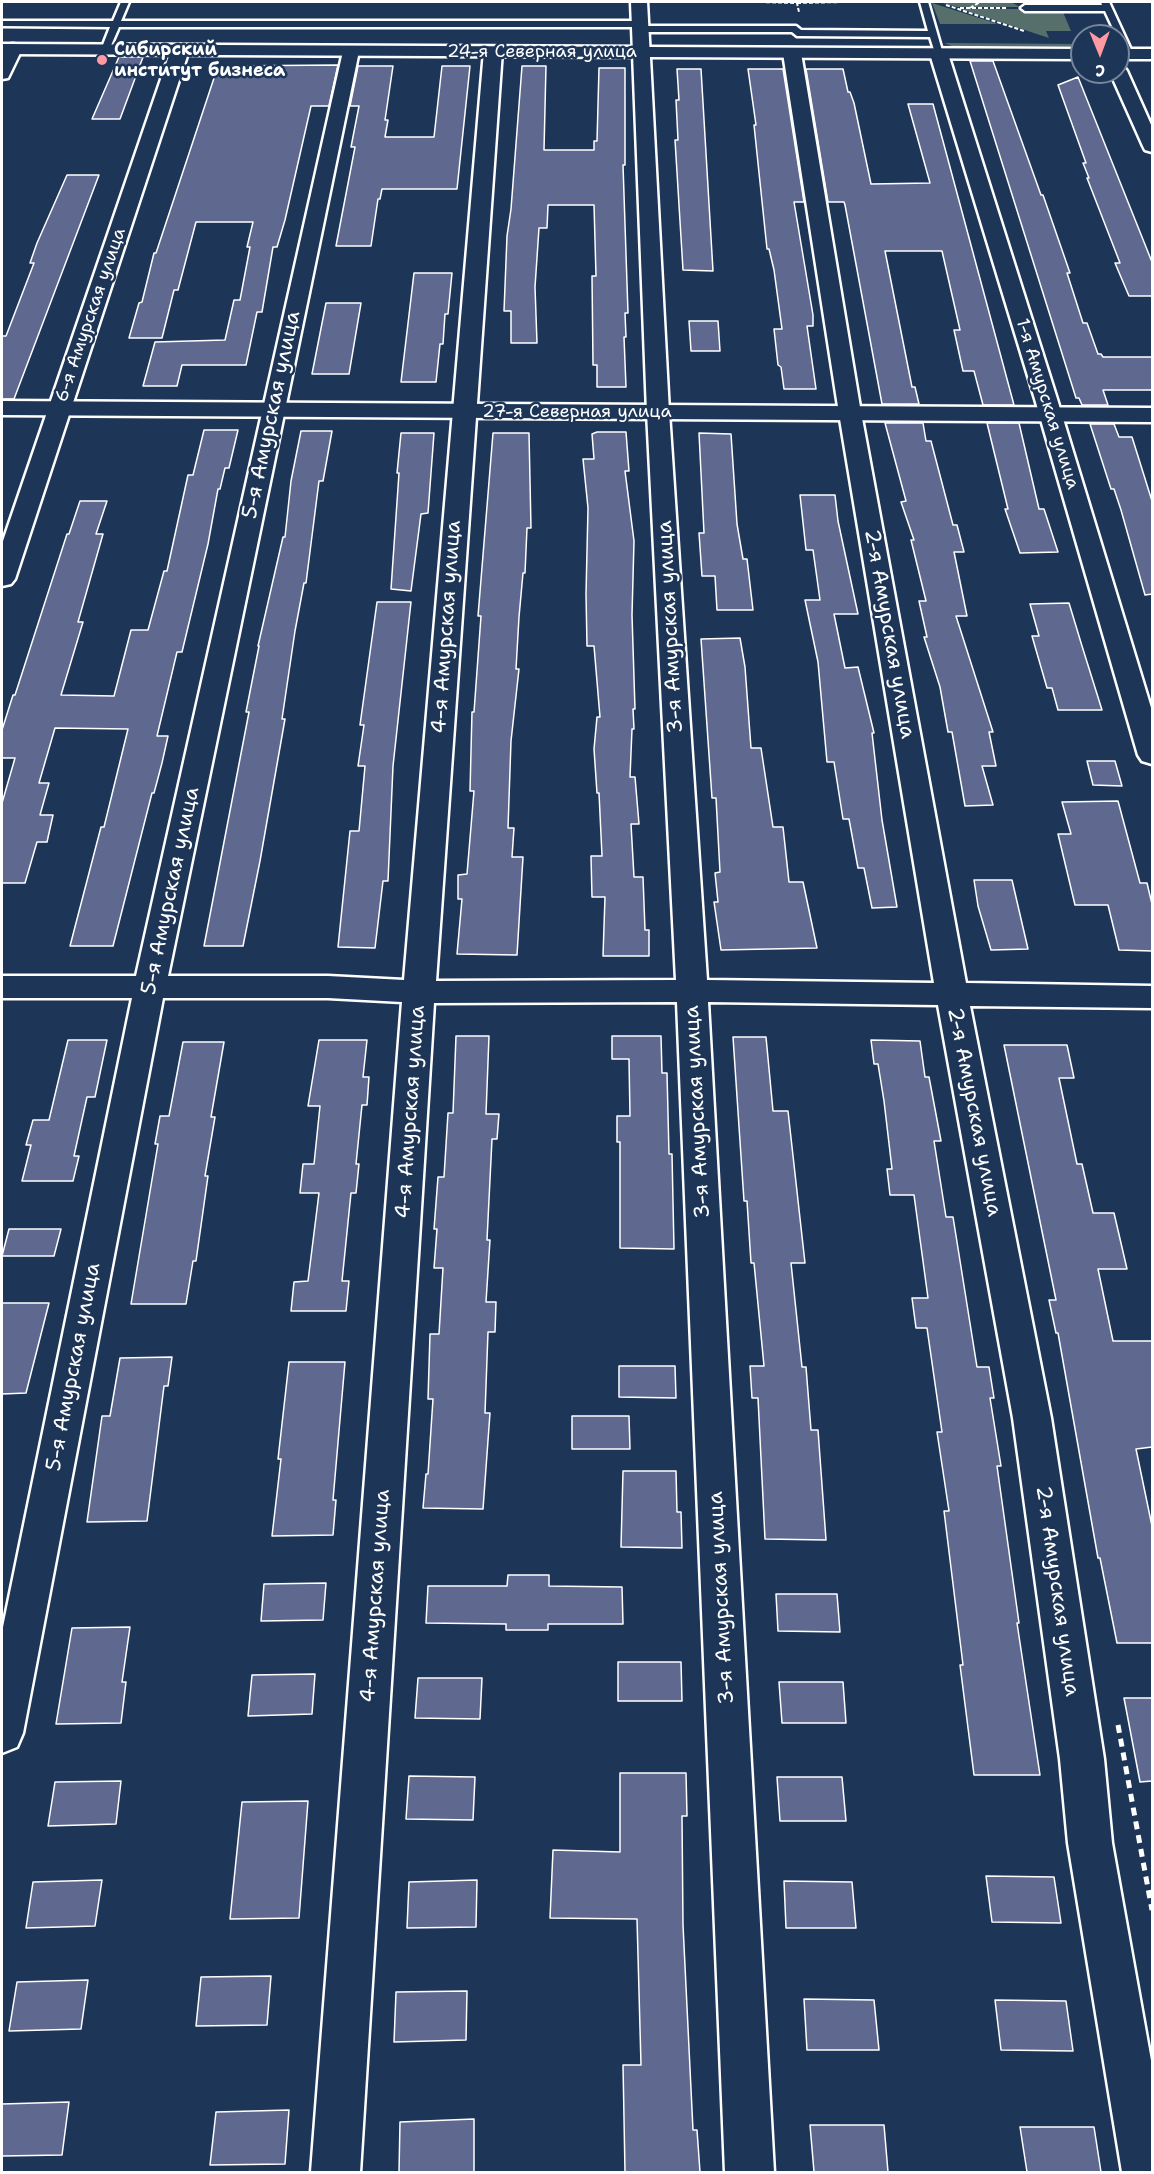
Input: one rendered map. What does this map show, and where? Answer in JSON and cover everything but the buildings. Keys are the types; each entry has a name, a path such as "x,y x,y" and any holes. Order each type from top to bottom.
{"street":[{"name":"3-я Амурская улица","path":"639,2 658,412 692,991 750,2172"},
{"name":"24-я Северная улица","path":"8,49 494,51 641,35 792,53 936,44 1070,53"},
{"name":"1-я Амурская улица","path":"936,44 1051,415 1152,755"},
{"path":"2,74 8,49"},
{"name":"6-я Амурская улица","path":"2,579 180,50"},
{"name":"5-я Амурская улица","path":"2,1733 150,986 350,51"},
{"name":"4-я Амурская улица","path":"336,2172 419,992 463,411 494,51"},
{"name":"2-я Амурская улица","path":"792,53 850,413 952,995 1032,1418 1082,1759 1090,1843 1147,2172"},
{"path":"1130,54 1152,54"},
{"path":"1124,84 1152,146"},
{"name":"27-я Северная улица","path":"2,408 1152,415"},
{"path":"2,987 328,987 419,992 692,991 1152,997"}],"lane":[{"path":"105,50 125,2"},
{"path":"2,24 117,23 641,35 796,29 797,33 936,44 924,2"},
{"path":"1025,8 1107,5 1113,24"}],"path":[{"path":"798,3 843,2"},
{"path":"970,8 980,2"},
{"path":"945,5 1026,31"},
{"path":"956,8 1025,8"}],"green space":[{"path":"939,2 1011,2 1020,7 957,7"},
{"path":"932,3 998,24 940,24"},
{"path":"961,9 1024,9 1029,12 1063,12 1070,31 1046,31 1049,38"},
{"path":"944,43 1070,44 1070,46 952,46"}],"place":[{"name":"Сибирский институт бизнеса","path":"102,60"}]}
